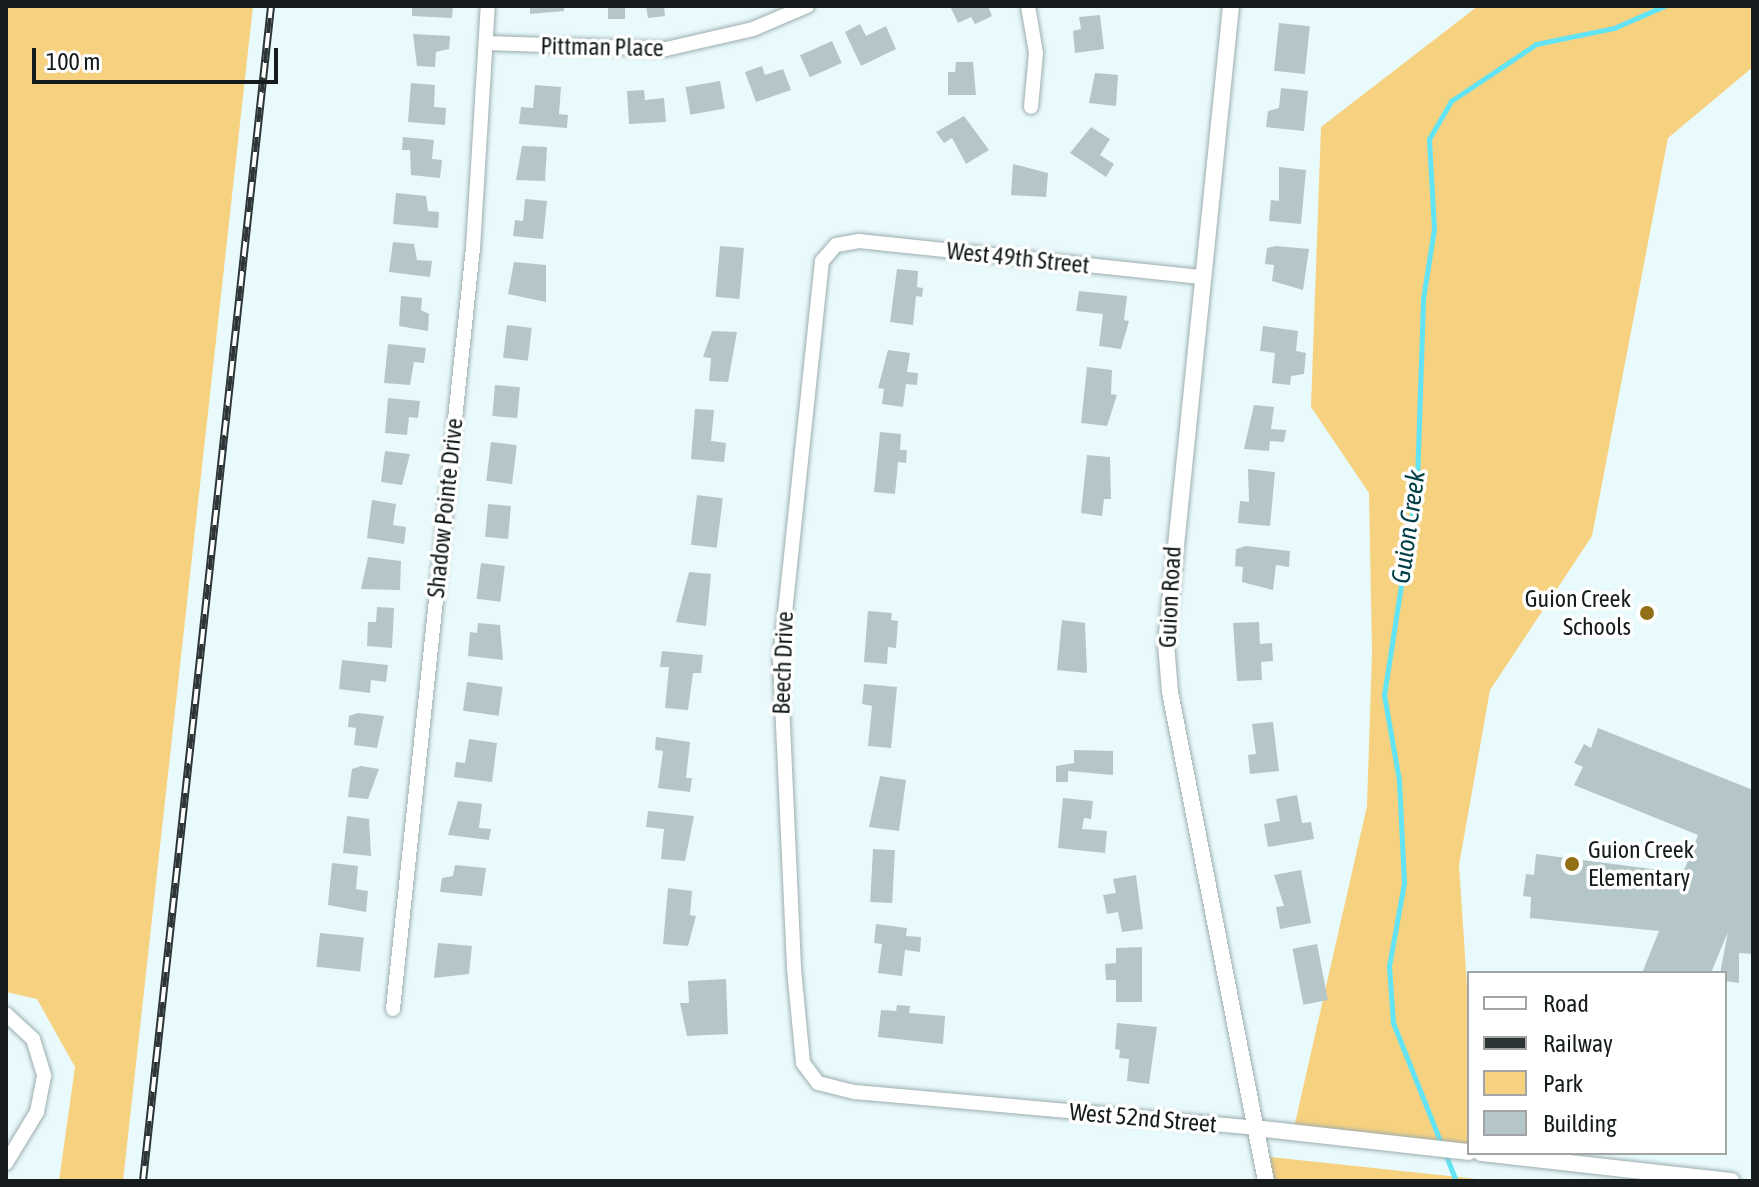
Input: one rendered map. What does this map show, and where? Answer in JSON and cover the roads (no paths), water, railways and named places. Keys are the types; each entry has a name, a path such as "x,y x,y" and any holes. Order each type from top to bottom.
{"street":[{"name":"Shadow Pointe Drive","path":"393,1009 473,248 488,6"},
{"name":"Pittman Place","path":"486,43 651,51 710,42 807,6"},
{"path":"1028,6 1036,53 1031,107"},
{"name":"Guion Road","path":"1231,6 1201,277 1166,653 1266,1181"},
{"name":"West 49th Street","path":"836,245 859,241 1201,277"},
{"name":"Beech Drive","path":"818,1083 803,1063 780,659 822,261 836,245"},
{"path":"6,1014 33,1039 44,1076 37,1112 6,1163"},
{"name":"West 52nd Street","path":"818,1083 855,1092 1255,1128 1467,1152"},
{"path":"1500,1155 1731,1181"}],"waterway":[{"name":"Guion Creek","path":"1456,1181 1393,1023 1389,966 1404,883 1399,780 1384,695 1417,482 1423,299 1434,229 1429,139 1451,101 1536,44 1614,28 1664,6"}],"railway":[{"path":"143,1181 271,6"}],"place":[{"name":"Guion Creek Schools","path":"1647,613"},
{"name":"Guion Creek Elementary","path":"1572,864"}]}
